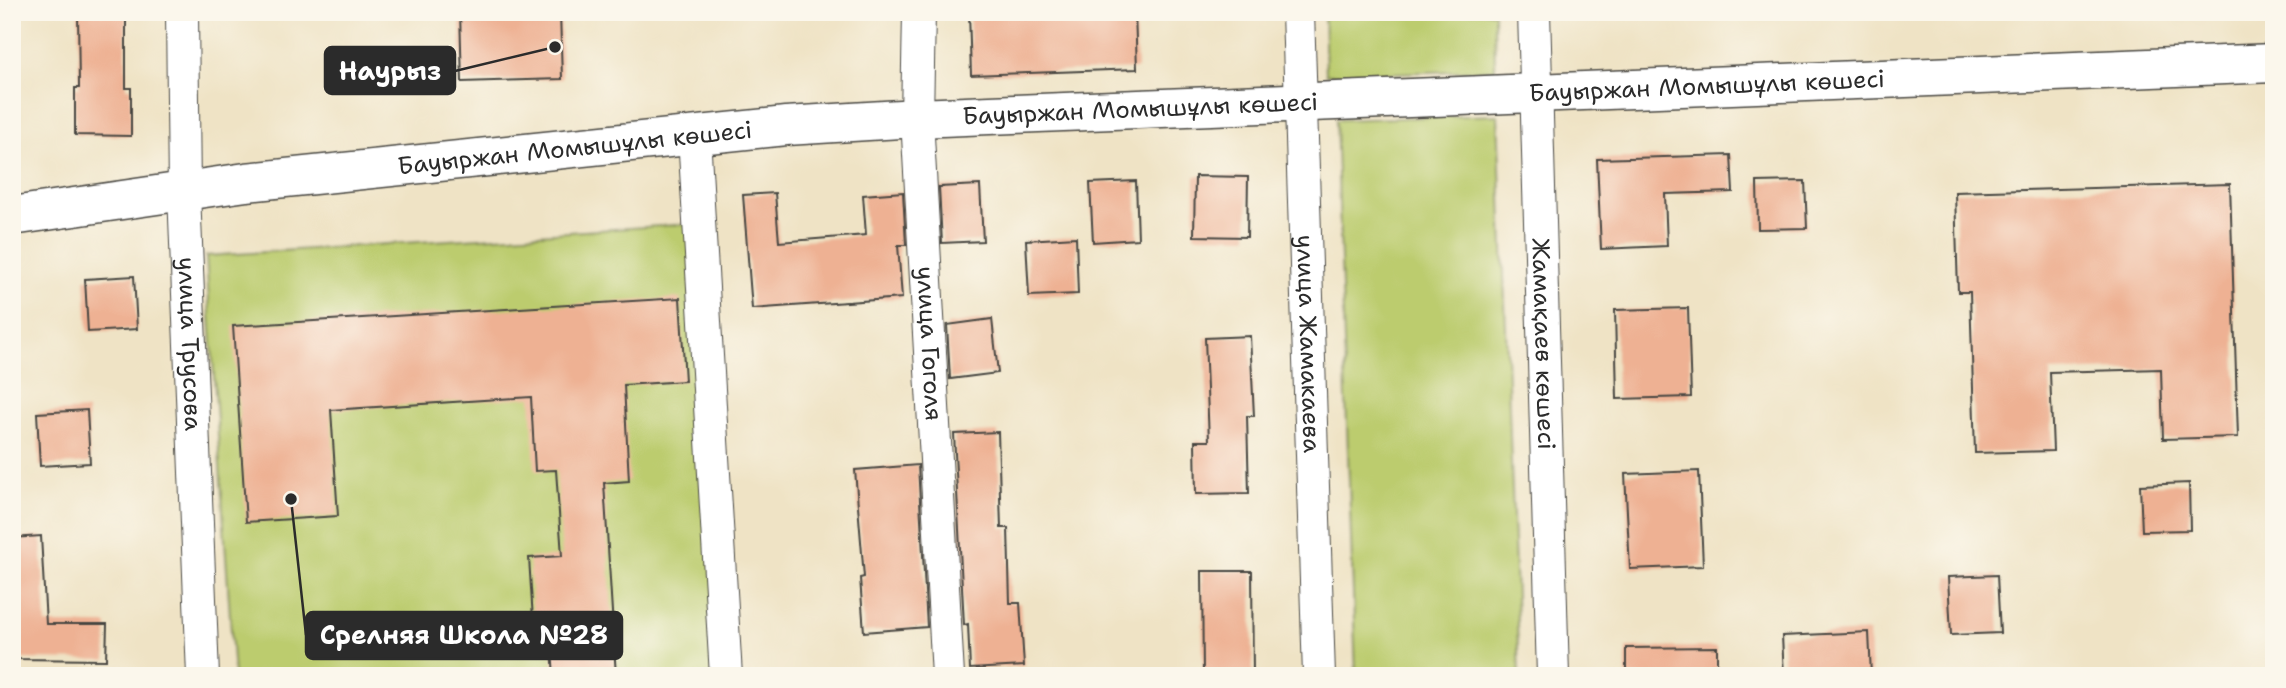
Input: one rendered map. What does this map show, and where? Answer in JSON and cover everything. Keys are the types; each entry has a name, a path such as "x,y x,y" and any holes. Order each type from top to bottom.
{"street":[{"name":"улица Трусова","path":"182,12 184,192 203,676"},
{"name":"улица Гоголя","path":"919,12 917,118 948,676"},
{"name":"улица Жамакаева","path":"1298,12 1319,676"},
{"name":"Жамақаев көшесі","path":"1534,12 1553,676"},
{"name":"Бауыржан Момышұлы көшесі","path":"12,216 246,182 786,126 917,118 2274,63"},
{"path":"694,136 726,676"}],"green space":[{"path":"1324,12 1494,12 1495,70 1326,75"},
{"path":"1498,115 1519,676 1356,676 1336,120"},
{"path":"690,224 721,676 234,676 206,256"}],"building":[{"path":"78,12 126,12 126,88 131,88 131,136 75,135 75,88 79,88"},
{"path":"460,12 560,12 562,79 462,82"},
{"path":"969,12 1135,12 1137,69 971,75"},
{"path":"1731,155 1733,192 1665,194 1667,246 1601,249 1597,159"},
{"path":"1195,176 1248,177 1247,237 1194,236"},
{"path":"1136,181 1138,239 1093,242 1090,183"},
{"path":"1805,181 1807,228 1758,229 1757,182"},
{"path":"2230,184 2238,437 2163,439 2161,369 2050,372 2053,451 1975,453 1970,292 1958,292 1955,192"},
{"path":"980,185 983,241 942,243 939,187"},
{"path":"903,192 906,245 898,245 902,298 752,309 743,195 775,193 779,242 866,235 863,195"},
{"path":"1076,237 1078,294 1029,296 1026,240"},
{"path":"134,276 137,329 88,332 85,279"},
{"path":"680,298 685,381 624,385 629,481 604,483 616,676 554,676 552,649 535,650 529,558 562,556 556,470 535,471 531,397 331,410 338,516 246,522 233,326"},
{"path":"1688,308 1691,397 1617,399 1615,310"},
{"path":"992,319 998,373 950,379 947,325"},
{"path":"1250,336 1254,416 1247,416 1249,493 1196,494 1195,441 1209,441 1205,338"},
{"path":"87,410 90,463 40,466 37,413"},
{"path":"998,432 1001,528 1008,528 1010,603 1020,603 1024,666 970,669 968,624 964,625 954,434"},
{"path":"918,465 927,627 864,632 860,578 864,577 855,470"},
{"path":"1699,471 1703,566 1630,569 1625,474"},
{"path":"2189,483 2190,530 2142,531 2140,485"},
{"path":"41,536 46,624 107,624 106,660 12,659 12,538"},
{"path":"1202,571 1252,571 1253,676 1203,676"},
{"path":"1997,575 2000,633 1951,635 1948,577"},
{"path":"1869,632 1871,676 1784,676 1782,636"},
{"path":"1717,647 1717,676 1626,676 1626,648"}],"place":[{"name":"Наурыз","path":"555,47"},
{"name":"Срелняя Школа №28","path":"291,499"}]}
